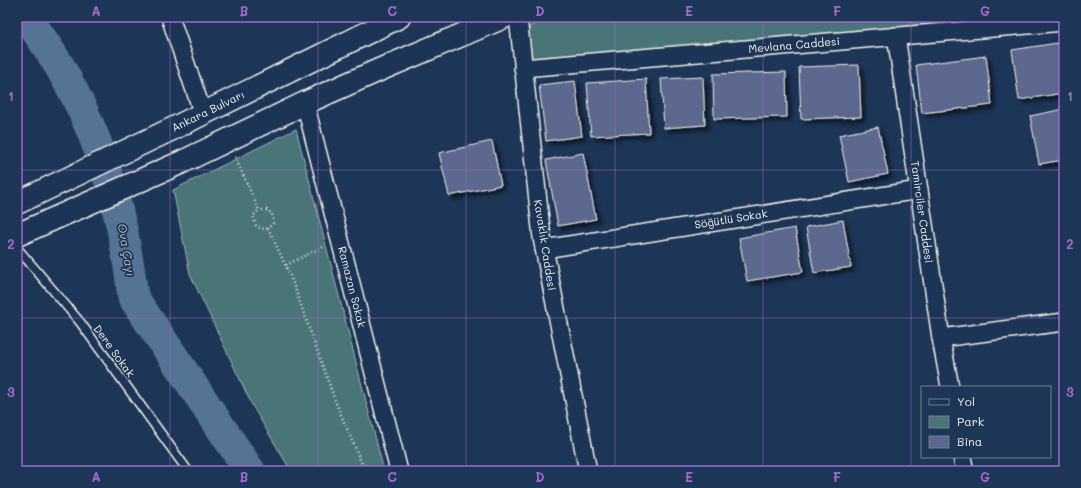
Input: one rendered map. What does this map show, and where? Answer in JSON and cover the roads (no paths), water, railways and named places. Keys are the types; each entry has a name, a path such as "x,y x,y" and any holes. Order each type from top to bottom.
{"main road":[{"name":"Ankara Bulvarı","path":"17,203 203,114 399,17"},
{"path":"17,234 182,162 305,103 504,17"}],"street":[{"path":"170,17 203,114"},
{"name":"Kavaklık Caddesi","path":"518,17 544,249 588,471"},
{"name":"Mevlana Caddesi","path":"523,68 1064,22"},
{"name":"Tamirciler Caddesi","path":"896,36 941,338 950,386"},
{"name":"Ramazan Sokak","path":"305,103 399,471"},
{"name":"Söğütlü Sokak","path":"544,249 919,190"},
{"path":"941,338 1064,322"},
{"path":"962,458 965,471"}],"lane":[{"name":"Dere Sokak","path":"17,248 80,322 188,471"}],"waterway":[{"name":"Ova Çayı","path":"25,17 60,67 75,94 99,150 109,178 124,237 133,297 250,471"}]}
